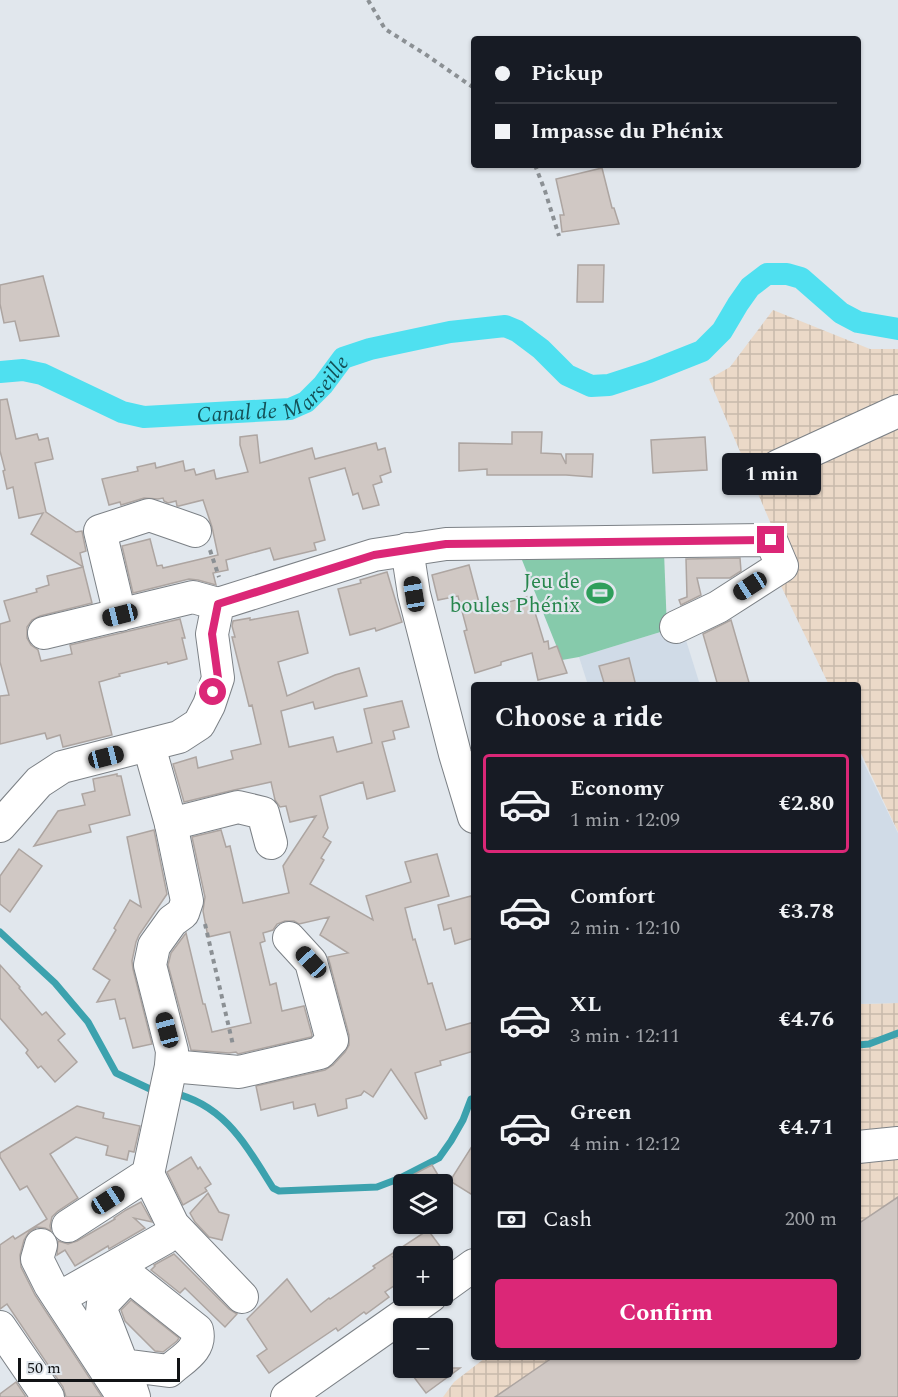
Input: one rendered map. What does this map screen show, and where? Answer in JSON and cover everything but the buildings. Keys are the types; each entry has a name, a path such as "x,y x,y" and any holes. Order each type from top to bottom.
{"street":[{"path":"778,466 898,411"},
{"path":"120,615 100,531 149,515 202,540"},
{"path":"44,633 193,597 222,602 374,555 446,544 771,540 782,566 718,607 676,627"},
{"path":"407,549 417,605 471,807"},
{"path":"0,826 39,782 62,767 179,737 199,724 209,705 218,678 212,634 222,602"},
{"path":"149,746 171,824 187,901 183,913 172,921 154,946 150,964 172,1052 148,1174 169,1232 242,1297"},
{"path":"171,824 238,807 263,813 272,843"},
{"path":"167,1084 239,1072 320,1053 332,1040 311,962 289,938"},
{"path":"861,1147 898,1143"},
{"path":"68,1226 148,1174"},
{"path":"59,1298 169,1232"},
{"path":"41,1245 37,1259 59,1298 123,1397"},
{"path":"453,1280 471,1267"},
{"path":"287,1397 417,1306"},
{"path":"0,1328 48,1397"},
{"path":"123,1365 134,1397"}],"path":[{"path":"368,0 385,29 471,86"},
{"path":"536,168 560,236"},
{"path":"202,540 222,602"},
{"path":"183,913 205,924 239,1072"}],"shaded area":[{"path":"773,310 870,349 898,349 898,832 861,753 861,682 828,682 781,586 794,578 709,379 730,367"},
{"path":"667,630 670,642 685,637 699,682 587,682 579,657"},
{"path":"861,757 898,833 898,1003 861,1004"},
{"path":"898,1003 898,1397 443,1397 454,1382 482,1360 861,1360 861,1004"}],"green space":[{"name":"Jeu de boules Phénix","path":"664,552 667,630 562,660 520,555"}],"waterway":[{"name":"Canal de Marseille","path":"0,372 23,370 42,374 122,412 144,417 290,409 306,402 323,385 343,358 370,349 450,332 505,326 517,331 541,349 567,375 591,386 609,385 702,351 722,331 750,287 767,274 787,274 801,278 841,313 858,322 898,329"},
{"path":"0,932 55,983 88,1022 116,1073 158,1091"},
{"path":"861,1045 898,1033"},
{"path":"172,1093 190,1099 220,1117 244,1143 273,1188 279,1191 377,1187 398,1179 439,1158 463,1120 471,1099"}],"place":[{"name":"Jeu de boules Phénix","path":"600,593"}],"route":[{"path":"213,692 218,678 212,634 218,604 374,555 446,544 771,540"}]}
